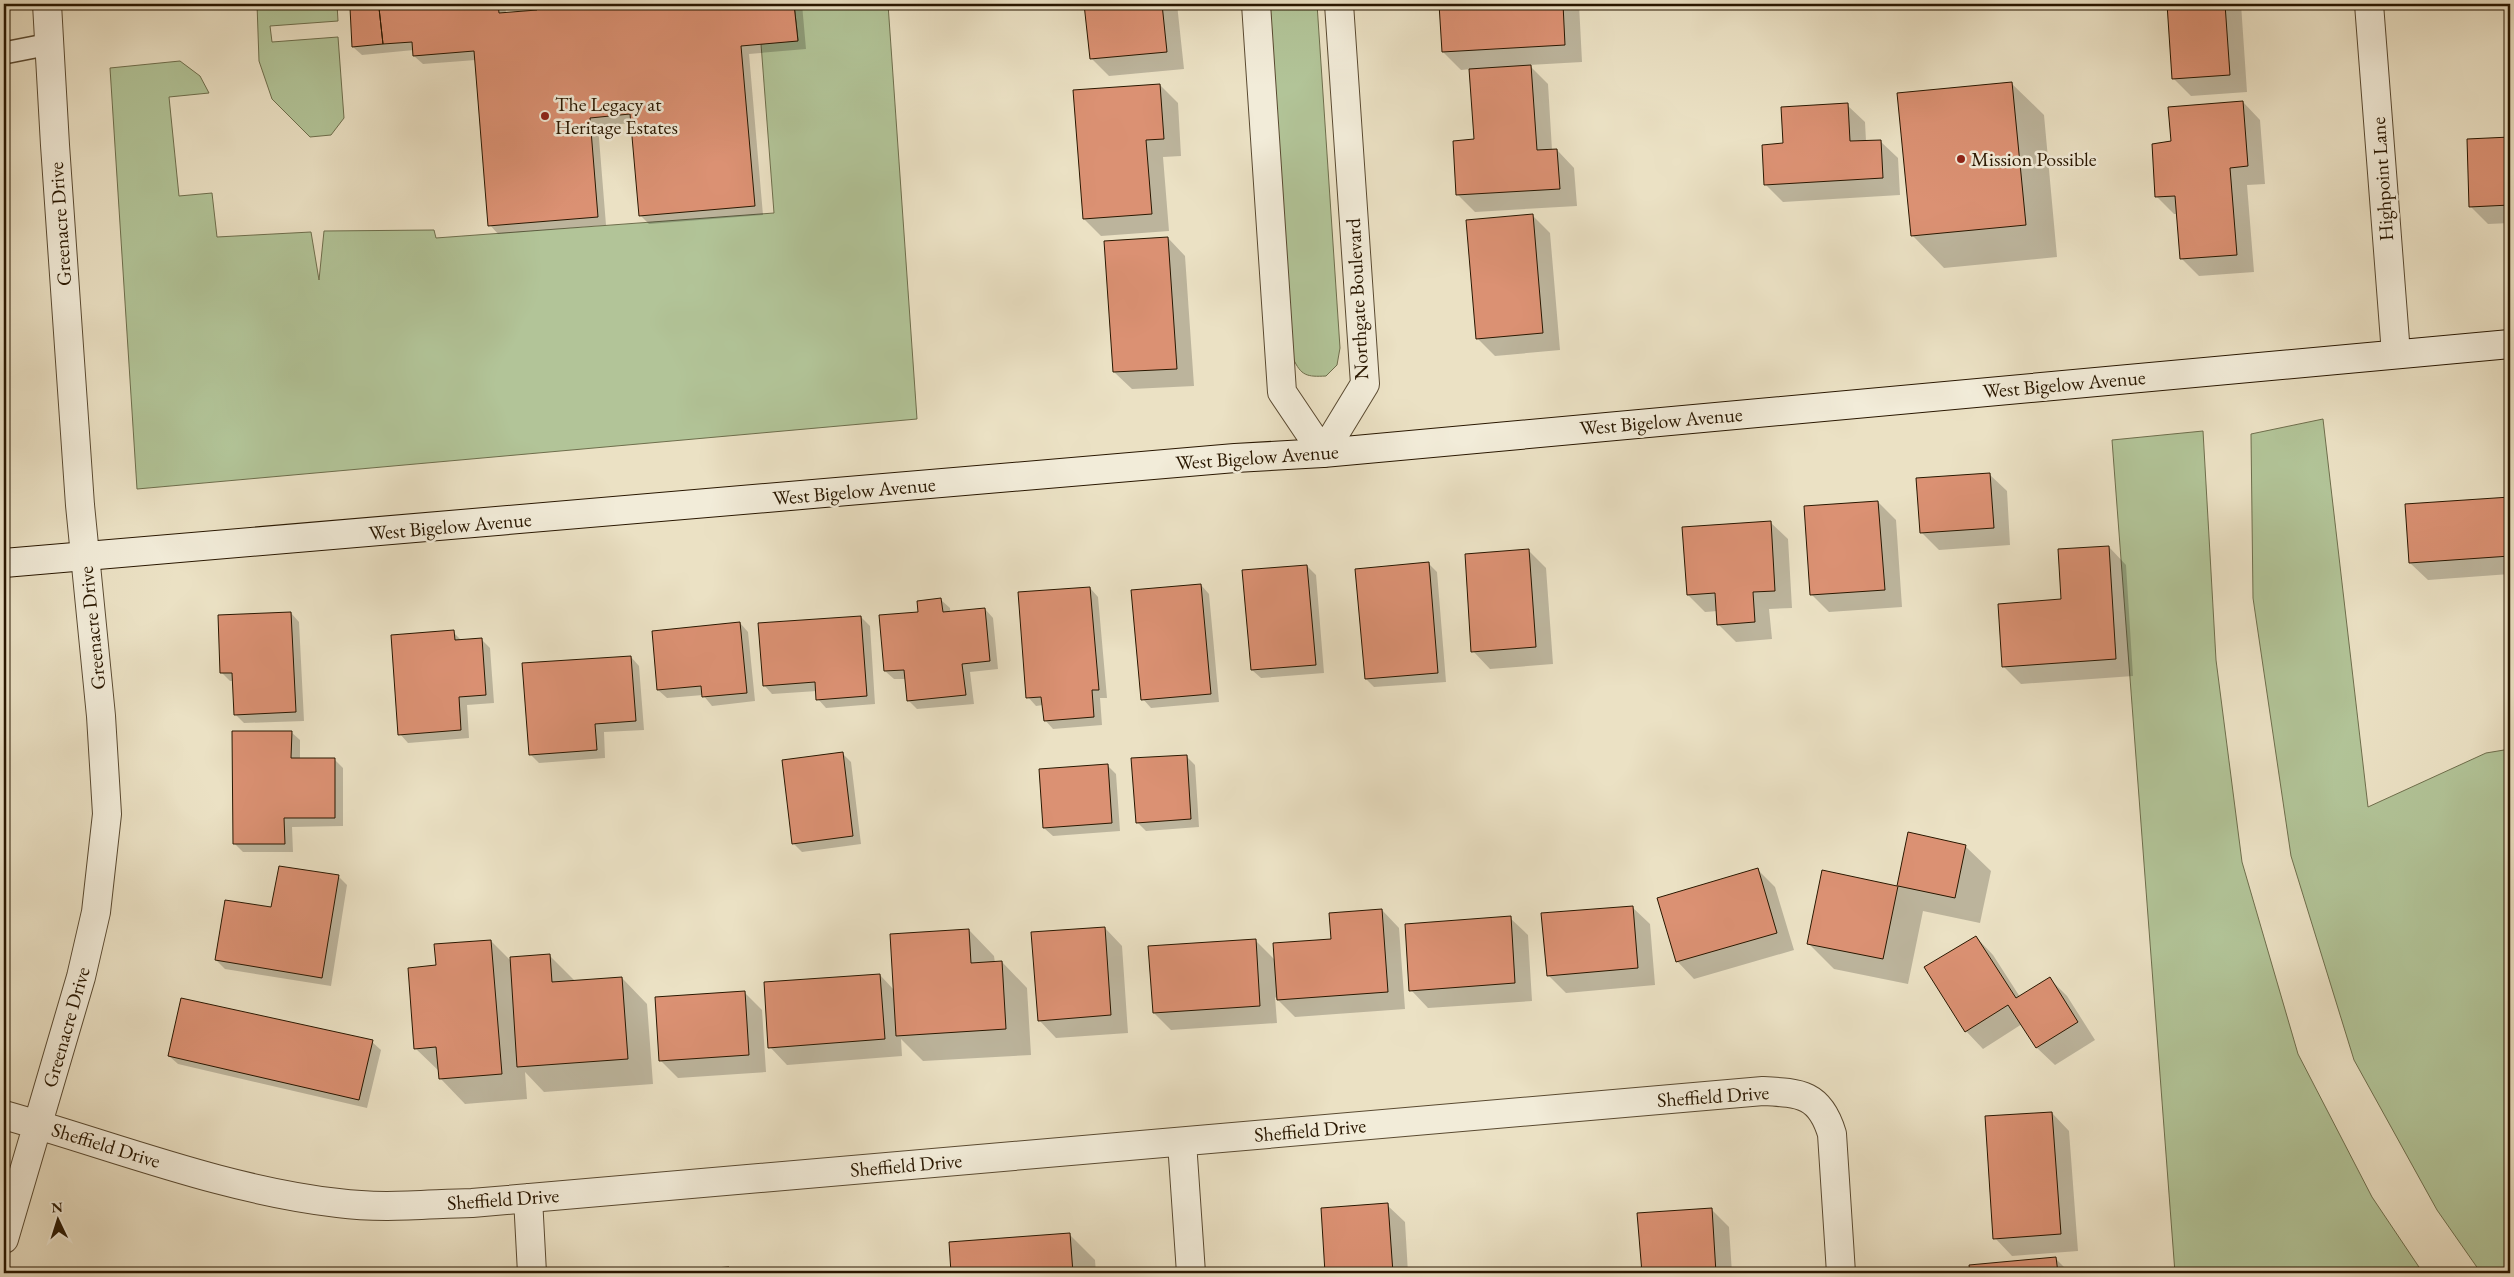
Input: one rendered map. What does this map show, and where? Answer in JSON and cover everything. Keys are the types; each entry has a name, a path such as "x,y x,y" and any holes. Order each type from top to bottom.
{"street":[{"name":"Greenacre Drive","path":"4,1239 81,977 96,912 104,863 108,814 84,556 54,145 47,4"},
{"path":"1256,4 1282,392 1323,453"},
{"name":"Northgate Boulevard","path":"1323,453 1365,384 1339,4"},
{"name":"Highpoint Lane","path":"2369,4 2396,354"},
{"name":"West Bigelow Avenue","path":"4,563 1226,459 1323,453 2510,344"},
{"name":"Sheffield Drive","path":"4,1115 208,1176 273,1192 339,1204 408,1205 528,1198 1763,1090 1793,1093 1817,1104 1826,1115 1832,1134 1841,1273"},
{"path":"1182,1142 1191,1273"},
{"path":"528,1198 532,1273"}],"lane":[{"path":"4,53 50,44"}],"green space":[{"path":"257,4 337,4 338,21 270,26 272,42 338,37 344,118 331,135 310,137 272,99 259,61"},
{"path":"794,4 888,4 917,419 137,489 110,68 180,61 200,76 209,93 169,97 179,196 212,193 217,237 311,232 319,280 324,231 434,230 436,238 774,213 761,44 798,40"},
{"path":"1270,4 1317,4 1340,348 1337,365 1326,376 1305,374 1299,369 1293,358"},
{"path":"2323,419 2368,807 2486,753 2510,749 2510,1273 2481,1273 2437,1210 2354,1060 2291,856 2253,598 2251,434"},
{"path":"2203,431 2216,660 2242,862 2298,1054 2372,1197 2423,1273 2175,1273 2112,440"}],"building":[{"name":"The Legacy at Heritage Estates","path":"413,4 498,4 499,13 537,10 536,4 794,4 798,41 741,46 755,206 639,216 630,114 590,118 598,217 488,226 474,51 413,56 412,42 383,44 379,8"},
{"path":"1084,4 1162,4 1167,52 1090,59"},
{"path":"1439,4 1563,4 1565,45 1442,52"},
{"path":"2167,4 2225,4 2230,75 2172,79"},
{"path":"350,8 379,8 383,44 352,47"},
{"path":"1531,65 1537,150 1557,149 1560,189 1456,195 1453,141 1474,139 1469,69"},
{"name":"Mission Possible","path":"2012,82 2026,225 1911,236 1897,93"},
{"path":"1160,84 1164,139 1146,140 1152,214 1083,219 1073,90"},
{"path":"2243,101 2248,166 2230,168 2237,255 2180,259 2175,196 2155,197 2152,144 2171,141 2168,107"},
{"path":"1848,103 1850,141 1881,140 1883,178 1764,185 1762,145 1783,143 1781,107"},
{"path":"2510,137 2510,205 2469,207 2467,139"},
{"path":"1533,214 1543,333 1476,339 1466,220"},
{"path":"1168,237 1177,369 1113,372 1104,241"},
{"path":"1990,473 1994,528 1920,533 1916,478"},
{"path":"2510,497 2510,556 2409,563 2405,504"},
{"path":"1878,501 1885,590 1810,595 1804,506"},
{"path":"1771,521 1775,591 1753,592 1755,622 1717,625 1715,593 1687,595 1682,527"},
{"path":"2109,546 2116,659 2002,667 1998,604 2061,599 2058,549"},
{"path":"1529,549 1536,647 1471,652 1465,554"},
{"path":"1429,562 1438,673 1365,679 1355,569"},
{"path":"1307,565 1316,665 1251,670 1242,570"},
{"path":"1201,584 1211,694 1141,700 1131,590"},
{"path":"1090,587 1099,690 1092,690 1094,717 1044,721 1041,697 1026,698 1018,592"},
{"path":"941,598 943,612 985,608 990,661 962,664 966,695 907,701 904,670 884,671 879,615 918,612 917,601"},
{"path":"291,612 296,712 234,715 232,673 220,673 218,615"},
{"path":"861,616 867,696 816,700 815,682 763,686 758,623"},
{"path":"740,622 747,693 702,697 701,686 657,690 652,631"},
{"path":"454,630 455,640 482,638 486,695 459,697 461,730 398,735 391,635"},
{"path":"631,656 636,721 595,724 597,750 529,755 522,663"},
{"path":"232,731 292,731 291,758 335,758 335,818 284,818 285,844 233,844"},
{"path":"843,752 853,836 792,844 782,760"},
{"path":"1187,755 1191,819 1136,823 1131,758"},
{"path":"1108,764 1112,823 1043,828 1039,769"},
{"path":"1908,832 1966,845 1955,898 1898,886 1883,959 1807,944 1822,870 1897,886"},
{"path":"279,866 339,875 322,978 215,960 225,900 271,907"},
{"path":"1758,868 1777,933 1676,962 1657,898"},
{"path":"1633,906 1638,968 1547,976 1541,913"},
{"path":"1382,909 1388,992 1277,1000 1273,943 1331,939 1329,913"},
{"path":"1511,916 1515,983 1409,991 1405,924"},
{"path":"1105,927 1111,1015 1038,1021 1031,932"},
{"path":"969,929 971,963 1002,961 1006,1029 896,1036 890,934"},
{"path":"1976,936 2016,998 2050,977 2078,1022 2036,1048 2008,1005 1965,1032 1924,967"},
{"path":"1256,939 1260,1006 1153,1013 1148,946"},
{"path":"491,940 502,1074 439,1079 436,1047 414,1049 408,968 436,965 434,944"},
{"path":"550,954 552,982 622,977 628,1059 517,1067 510,957"},
{"path":"880,974 885,1039 768,1048 764,982"},
{"path":"745,991 749,1055 659,1061 655,997"},
{"path":"181,998 373,1040 359,1100 168,1056"},
{"path":"2052,1112 2061,1234 1993,1239 1985,1116"},
{"path":"1388,1203 1393,1273 1325,1273 1321,1208"},
{"path":"1712,1208 1716,1273 1642,1273 1637,1213"},
{"path":"1070,1233 1073,1273 951,1273 949,1242"},
{"path":"2056,1257 2058,1273 1970,1273 1969,1265"},
{"path":"729,1267 730,1273 655,1273 655,1272"}],"place":[{"name":"The Legacy at Heritage Estates","path":"545,116"},
{"name":"Mission Possible","path":"1961,159"}]}
